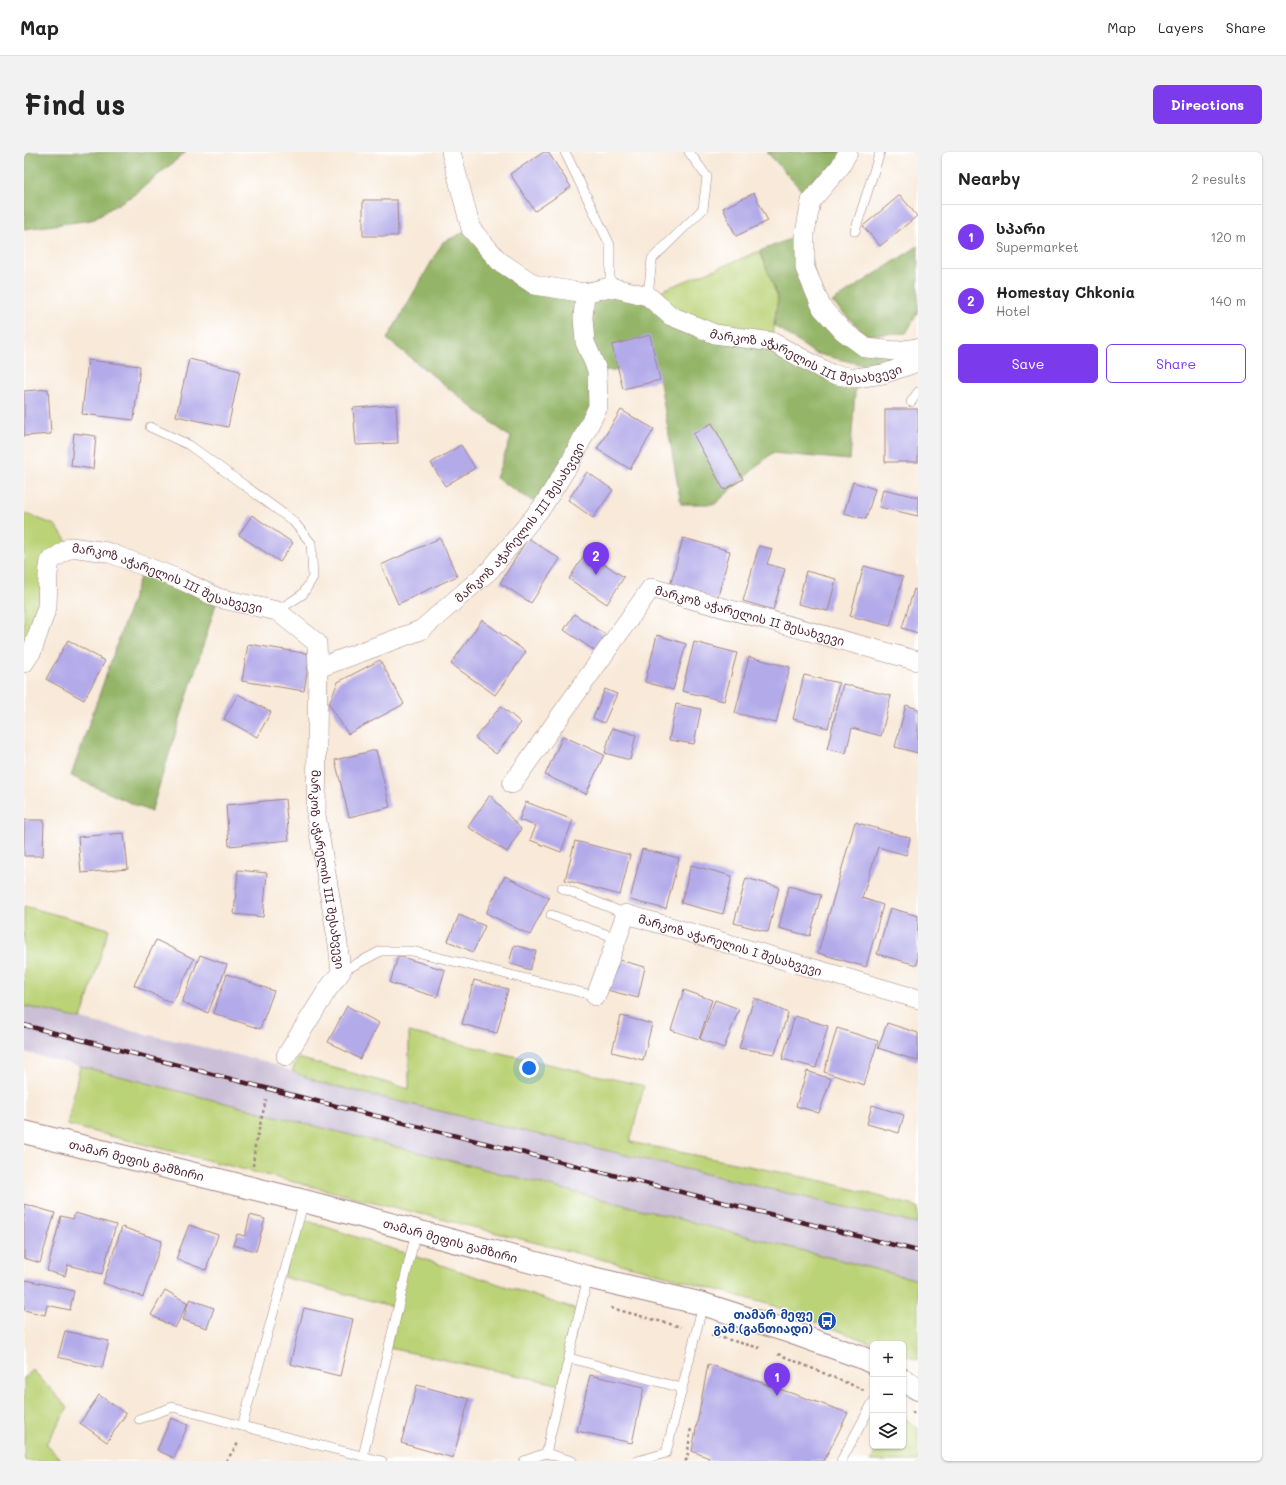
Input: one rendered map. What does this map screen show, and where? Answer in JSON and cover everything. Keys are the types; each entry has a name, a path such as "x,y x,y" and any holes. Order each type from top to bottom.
{"main road":[{"name":"თამარ მეფის გამზირი","path":"24,1132 304,1201 588,1277 702,1304 784,1330 870,1362"},
{"path":"906,1382 918,1389"}],"street":[{"name":"მარკოზ აჭარელის III შესახვევი","path":"451,152 471,229 499,261 535,285 585,293 610,287 648,296 671,316 715,334 772,342 831,374 856,378 883,374 918,362"},
{"name":"მარკოზ აჭარელის III შესახვევი","path":"848,152 840,167 811,201 804,233 805,268 822,308 843,331 866,348 897,351 918,348"},
{"name":"მარკოზ აჭარელის III შესახვევი","path":"318,668 421,630 490,570 542,507 570,463 598,407 597,370 585,342 583,318 585,293"},
{"name":"მარკოზ აჭარელის III შესახვევი","path":"24,664 32,651 47,607 50,561 71,547 107,552 180,580 218,598 277,611 317,643 316,815 338,944 340,972 286,1056"},
{"name":"მარკოზ აჭარელის II შესახვევი","path":"512,784 651,588 918,662"},
{"name":"მარკოზ აჭარელის I შესახვევი","path":"596,996 626,914 918,999"}],"lane":[{"path":"565,152 610,245 610,287"},
{"path":"648,296 652,259 703,209 707,177 689,152"},
{"path":"855,231 880,152"},
{"path":"911,402 918,392"},
{"name":"მარკოზ აჭარელის III შესახვევი","path":"150,427 194,449 293,521 311,543 313,577 303,594 277,611"},
{"path":"562,888 626,914"},
{"path":"551,915 617,938"},
{"path":"340,972 381,951 412,951 596,996"},
{"path":"242,1426 304,1201"},
{"path":"363,1456 416,1232"},
{"path":"546,1453 588,1277"},
{"path":"637,1461 666,1453 702,1304"},
{"path":"569,1358 682,1388"},
{"path":"138,1419 174,1407 242,1426 382,1461"},
{"path":"841,1461 870,1408"},
{"path":"524,1461 546,1453 572,1461"}],"path":[{"path":"253,1170 255,1146 266,1100"},
{"path":"583,1300 764,1349"},
{"path":"772,1351 866,1390"},
{"path":"226,1461 236,1447 242,1426"},
{"path":"685,1461 687,1459 690,1434"}],"shaded area":[{"path":"24,1006 268,1062 321,1083 918,1224 918,1280 24,1052"}],"green space":[{"path":"24,152 186,152 135,194 91,220 24,229"},
{"path":"767,152 848,152 811,201"},
{"path":"471,229 535,285 610,287 671,316 856,378 850,460 772,453 715,504 681,504 658,371 597,370 598,407 542,507 496,478 511,438 387,339 443,242"},
{"path":"805,233 822,308 866,348 918,352 867,366 814,353 774,325 778,298 760,251"},
{"path":"918,246 918,312 906,333 866,335 832,302"},
{"path":"760,251 778,298 772,342 715,334 648,296"},
{"path":"24,513 55,525 71,547 50,561 24,663"},
{"path":"144,566 216,604 151,812 71,776"},
{"path":"24,906 109,929 81,1019 24,1006"},
{"path":"409,1032 644,1086 630,1142 823,1181 918,1207 918,1224 321,1083 292,1071 298,1058 409,1089"},
{"path":"80,1066 918,1280 918,1360 906,1356 906,1341 870,1341 870,1342 771,1305 660,1274 67,1125"},
{"path":"299,1218 580,1311 562,1385 389,1348 398,1308 283,1277"},
{"path":"33,1370 68,1408 46,1444 62,1461 24,1461 24,1378"},
{"path":"906,1419 918,1428 918,1461 870,1461 877,1449 906,1449"}],"building":[{"path":"544,152 548,152 571,187 535,211 510,174"},
{"path":"754,193 768,221 736,236 723,208"},
{"path":"900,195 917,216 880,246 863,226"},
{"path":"363,200 397,200 398,236 363,236"},
{"path":"650,335 660,380 623,389 612,345"},
{"path":"189,359 240,371 228,427 176,416"},
{"path":"88,360 140,366 134,420 82,414"},
{"path":"48,389 51,434 24,436 24,391"},
{"path":"396,405 398,443 356,445 353,408"},
{"path":"885,409 918,409 918,462 885,462"},
{"path":"621,410 654,429 630,469 597,449"},
{"path":"712,423 743,479 724,490 693,434"},
{"path":"74,433 96,436 93,469 71,466"},
{"path":"461,445 475,468 445,486 431,463"},
{"path":"587,472 613,490 593,518 568,500"},
{"path":"853,482 875,489 866,519 844,513"},
{"path":"883,489 918,497 918,516 879,507"},
{"path":"252,515 293,543 280,562 239,535"},
{"path":"440,538 457,576 398,604 381,565"},
{"path":"528,538 560,559 531,603 500,583"},
{"path":"683,538 730,551 717,600 670,586"},
{"path":"759,546 772,549 767,564 785,569 773,610 743,601"},
{"path":"586,552 624,577 607,604 569,579"},
{"path":"864,566 903,577 890,626 850,616"},
{"path":"806,571 836,579 828,611 798,604"},
{"path":"914,589 918,591 918,633 902,628"},
{"path":"574,614 606,635 595,651 564,630"},
{"path":"482,620 526,652 495,695 451,664"},
{"path":"657,635 686,644 673,690 645,682"},
{"path":"68,640 105,661 84,700 46,679"},
{"path":"694,642 737,653 724,701 682,691"},
{"path":"248,644 310,654 304,691 242,681"},
{"path":"749,657 790,667 776,723 735,713"},
{"path":"380,660 404,704 348,734 329,704 338,682"},
{"path":"804,675 839,683 828,728 793,719"},
{"path":"843,684 891,696 881,736 852,728 846,753 827,749"},
{"path":"605,689 617,694 604,723 593,718"},
{"path":"238,694 271,712 257,737 224,719"},
{"path":"676,704 701,709 694,744 669,740"},
{"path":"906,705 918,709 918,753 895,747"},
{"path":"501,706 521,723 496,754 475,738"},
{"path":"612,728 636,735 630,760 605,753"},
{"path":"563,736 604,755 586,794 545,775"},
{"path":"376,750 390,807 349,817 335,760"},
{"path":"490,795 521,829 507,852 468,827"},
{"path":"285,799 289,840 229,846 226,805"},
{"path":"526,802 573,820 561,852 530,840 536,826 519,820"},
{"path":"24,820 44,820 43,856 24,856"},
{"path":"855,822 910,838 906,855 878,847 862,898 883,905 866,967 818,953"},
{"path":"124,833 128,869 81,873 78,837"},
{"path":"575,841 630,855 620,895 565,880"},
{"path":"642,849 679,858 666,909 630,900"},
{"path":"691,865 732,876 723,914 681,903"},
{"path":"238,870 267,873 263,917 234,914"},
{"path":"505,876 549,898 530,935 486,913"},
{"path":"746,878 779,887 768,932 734,923"},
{"path":"789,886 821,895 810,936 779,928"},
{"path":"890,908 918,916 917,965 877,954"},
{"path":"459,915 485,926 473,952 448,941"},
{"path":"156,940 194,959 172,1003 134,985"},
{"path":"514,945 536,951 530,970 509,963"},
{"path":"200,955 227,965 208,1013 182,1002"},
{"path":"398,956 445,970 437,997 390,983"},
{"path":"615,959 645,967 638,998 607,990"},
{"path":"227,974 274,991 260,1029 213,1013"},
{"path":"474,980 508,989 497,1033 462,1024"},
{"path":"684,990 712,1000 699,1039 671,1030"},
{"path":"754,998 788,1013 775,1054 739,1048"},
{"path":"715,1000 739,1009 724,1048 700,1039"},
{"path":"347,1006 379,1023 360,1059 328,1042"},
{"path":"621,1016 652,1024 643,1060 612,1052"},
{"path":"795,1016 828,1026 816,1068 782,1059"},
{"path":"887,1023 918,1033 918,1061 878,1048"},
{"path":"837,1028 878,1041 864,1085 824,1072"},
{"path":"807,1071 831,1079 819,1113 796,1106"},
{"path":"872,1105 904,1115 899,1133 867,1124"},
{"path":"24,1204 55,1213 40,1263 24,1258"},
{"path":"75,1213 116,1225 102,1274 68,1265 65,1276 47,1271 61,1216 73,1219"},
{"path":"250,1215 265,1219 256,1251 233,1245 237,1234 245,1236"},
{"path":"189,1225 218,1235 206,1270 176,1259"},
{"path":"122,1227 162,1241 143,1297 103,1283"},
{"path":"26,1280 74,1291 70,1310 47,1305 45,1315 24,1310 24,1291"},
{"path":"165,1290 188,1303 175,1328 151,1315"},
{"path":"190,1299 214,1308 207,1328 183,1320"},
{"path":"304,1308 353,1319 340,1376 290,1364"},
{"path":"65,1331 109,1341 102,1368 58,1357"},
{"path":"708,1364 848,1413 824,1461 707,1461 709,1458 692,1451"},
{"path":"590,1375 644,1387 632,1443 577,1431"},
{"path":"417,1385 469,1399 453,1458 401,1443"},
{"path":"99,1395 126,1414 107,1442 80,1423"},
{"path":"171,1418 188,1425 174,1458 157,1450"}],"railway":[{"path":"24,1025 300,1097 918,1251"}],"place":[{"name":"Homestay Chkonia","path":"596,575"},
{"name":"თამარ მეფე გამ.(განთიადი)","path":"827,1321"},
{"name":"სპარი","path":"777,1396"}]}
